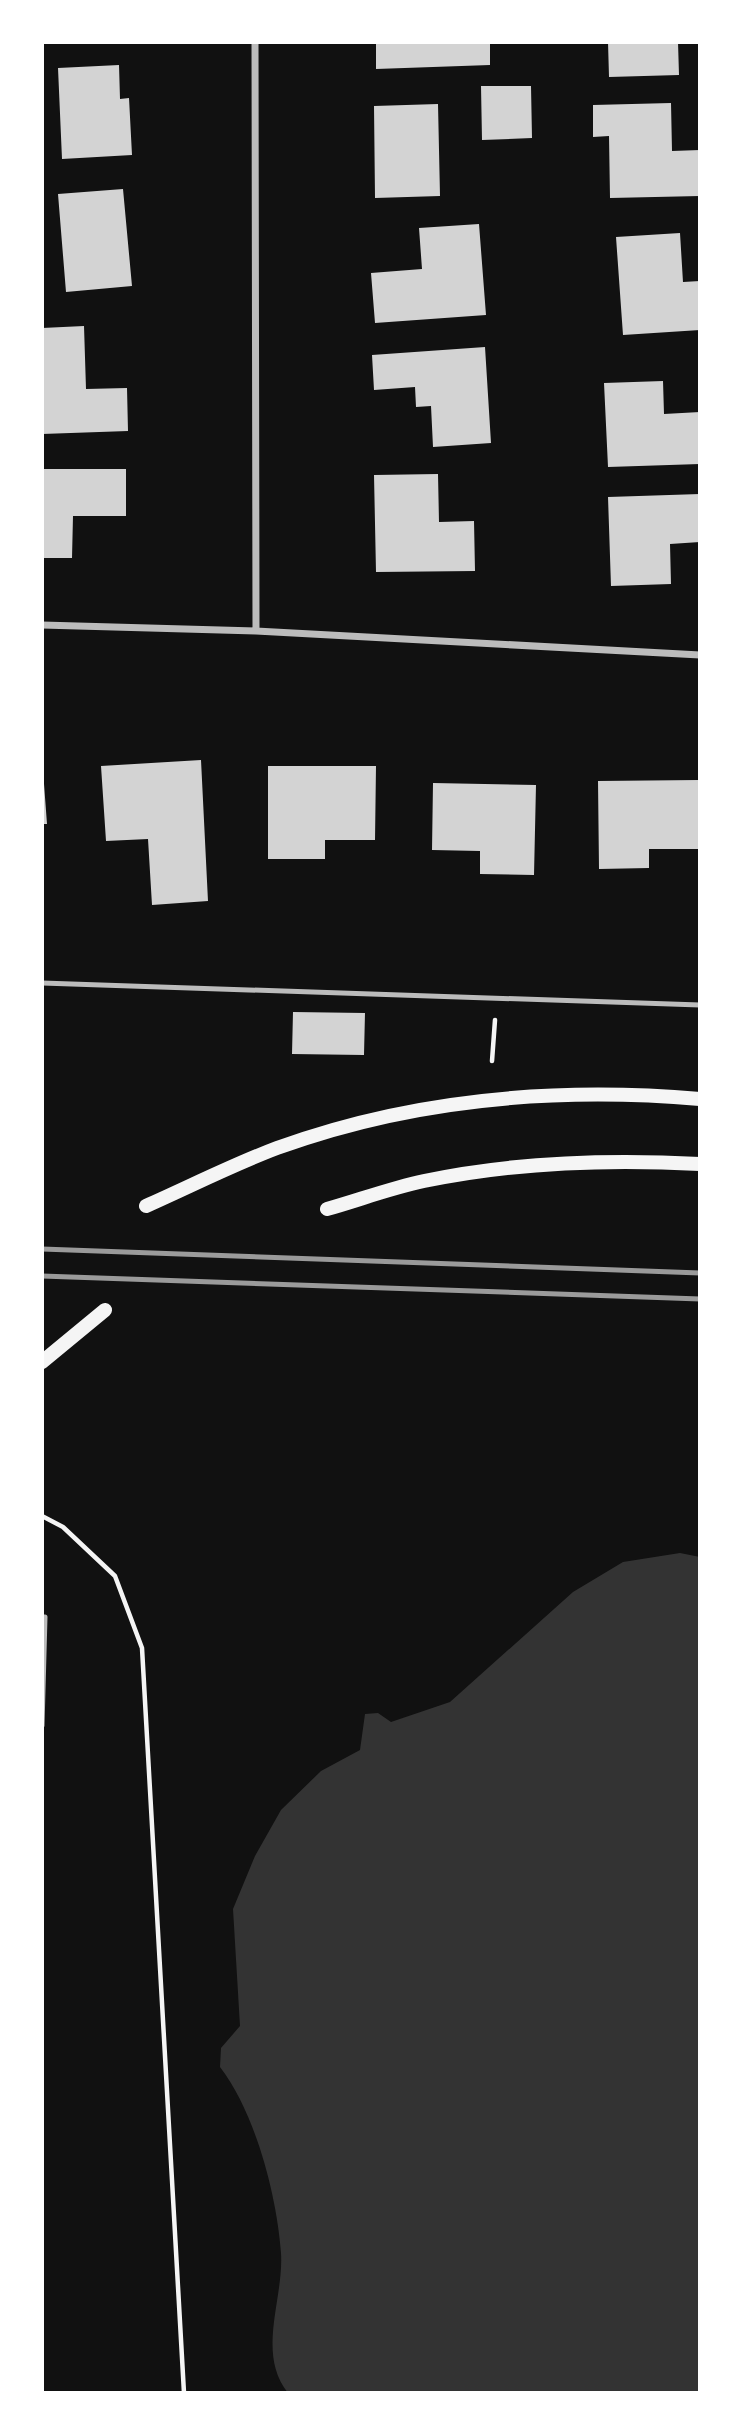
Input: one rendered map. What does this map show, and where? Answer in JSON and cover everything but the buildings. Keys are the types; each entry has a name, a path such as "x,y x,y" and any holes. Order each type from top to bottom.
{"main road":[{"path":"146,1206 277,1148 400,1114 515,1096 631,1093 700,1099"},
{"path":"327,1209 423,1181 518,1166 623,1160 700,1164"},
{"path":"42,1362 105,1310"}],"street":[{"path":"255,42 256,631"},
{"path":"42,625 256,631 700,655"}],"lane":[{"path":"42,983 700,1005"},
{"path":"42,1617 45,1617 42,1723"}],"path":[{"path":"492,1060 497,998"},
{"path":"42,1517 63,1527 115,1576 142,1648 184,2393"}],"shaded area":[{"path":"680,1553 700,1557 700,2393 288,2393 274,2361 274,2325 281,2271 275,2206 254,2131 233,2086 220,2067 221,2048 240,2026 233,1909 255,1856 281,1810 321,1771 360,1750 365,1714 378,1713 391,1722 450,1702 573,1592 623,1562"}],"railway":[{"path":"42,1249 700,1273"},
{"path":"42,1276 700,1299"}]}
